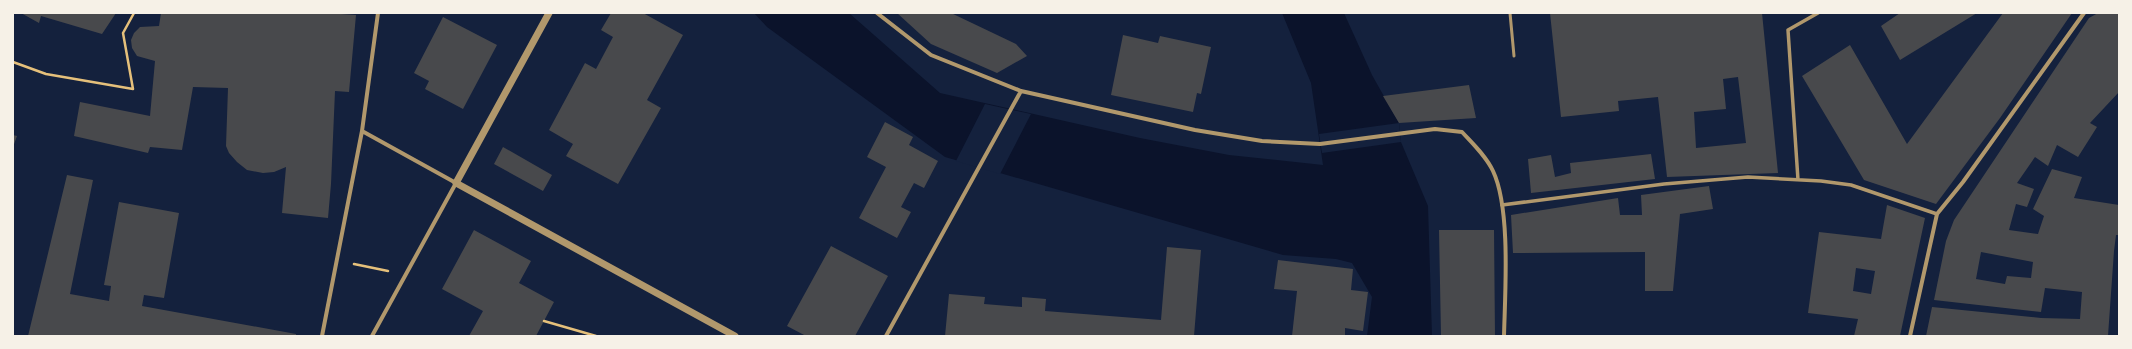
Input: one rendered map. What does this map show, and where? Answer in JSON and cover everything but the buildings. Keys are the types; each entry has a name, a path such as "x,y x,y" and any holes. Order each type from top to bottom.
{"street":[{"path":"322,336 335,260 362,131 378,13"},
{"path":"372,336 549,13"},
{"path":"878,13 931,55 1021,91 1195,130 1262,141 1320,144 1400,132 1435,130 1462,132 1479,151 1493,171 1502,205 1505,271 1504,336"},
{"path":"1798,180 1788,30 1818,13"},
{"path":"1910,336 1937,214 1963,182 2084,13"},
{"path":"886,336 1021,91"},
{"path":"362,131 735,336"},
{"path":"1502,205 1671,184 1748,177 1851,185 1937,214"}],"lane":[{"path":"1510,13 1514,56"}],"path":[{"path":"13,62 46,74 133,89 123,33 134,13"},
{"path":"335,260 406,274"},
{"path":"544,321 596,336"}],"water":[{"path":"754,13 849,13 940,93 1140,138 1229,155 1323,165 1311,83 1282,13 1344,13 1372,75 1399,123 1401,142 1428,206 1432,336 1367,336 1372,297 1352,263 1336,259 1283,255 945,157 767,27"}],"pier":[{"path":"985,104 1031,114 1000,174 956,161"},
{"path":"1399,123 1401,142 1322,153 1319,134"}]}
